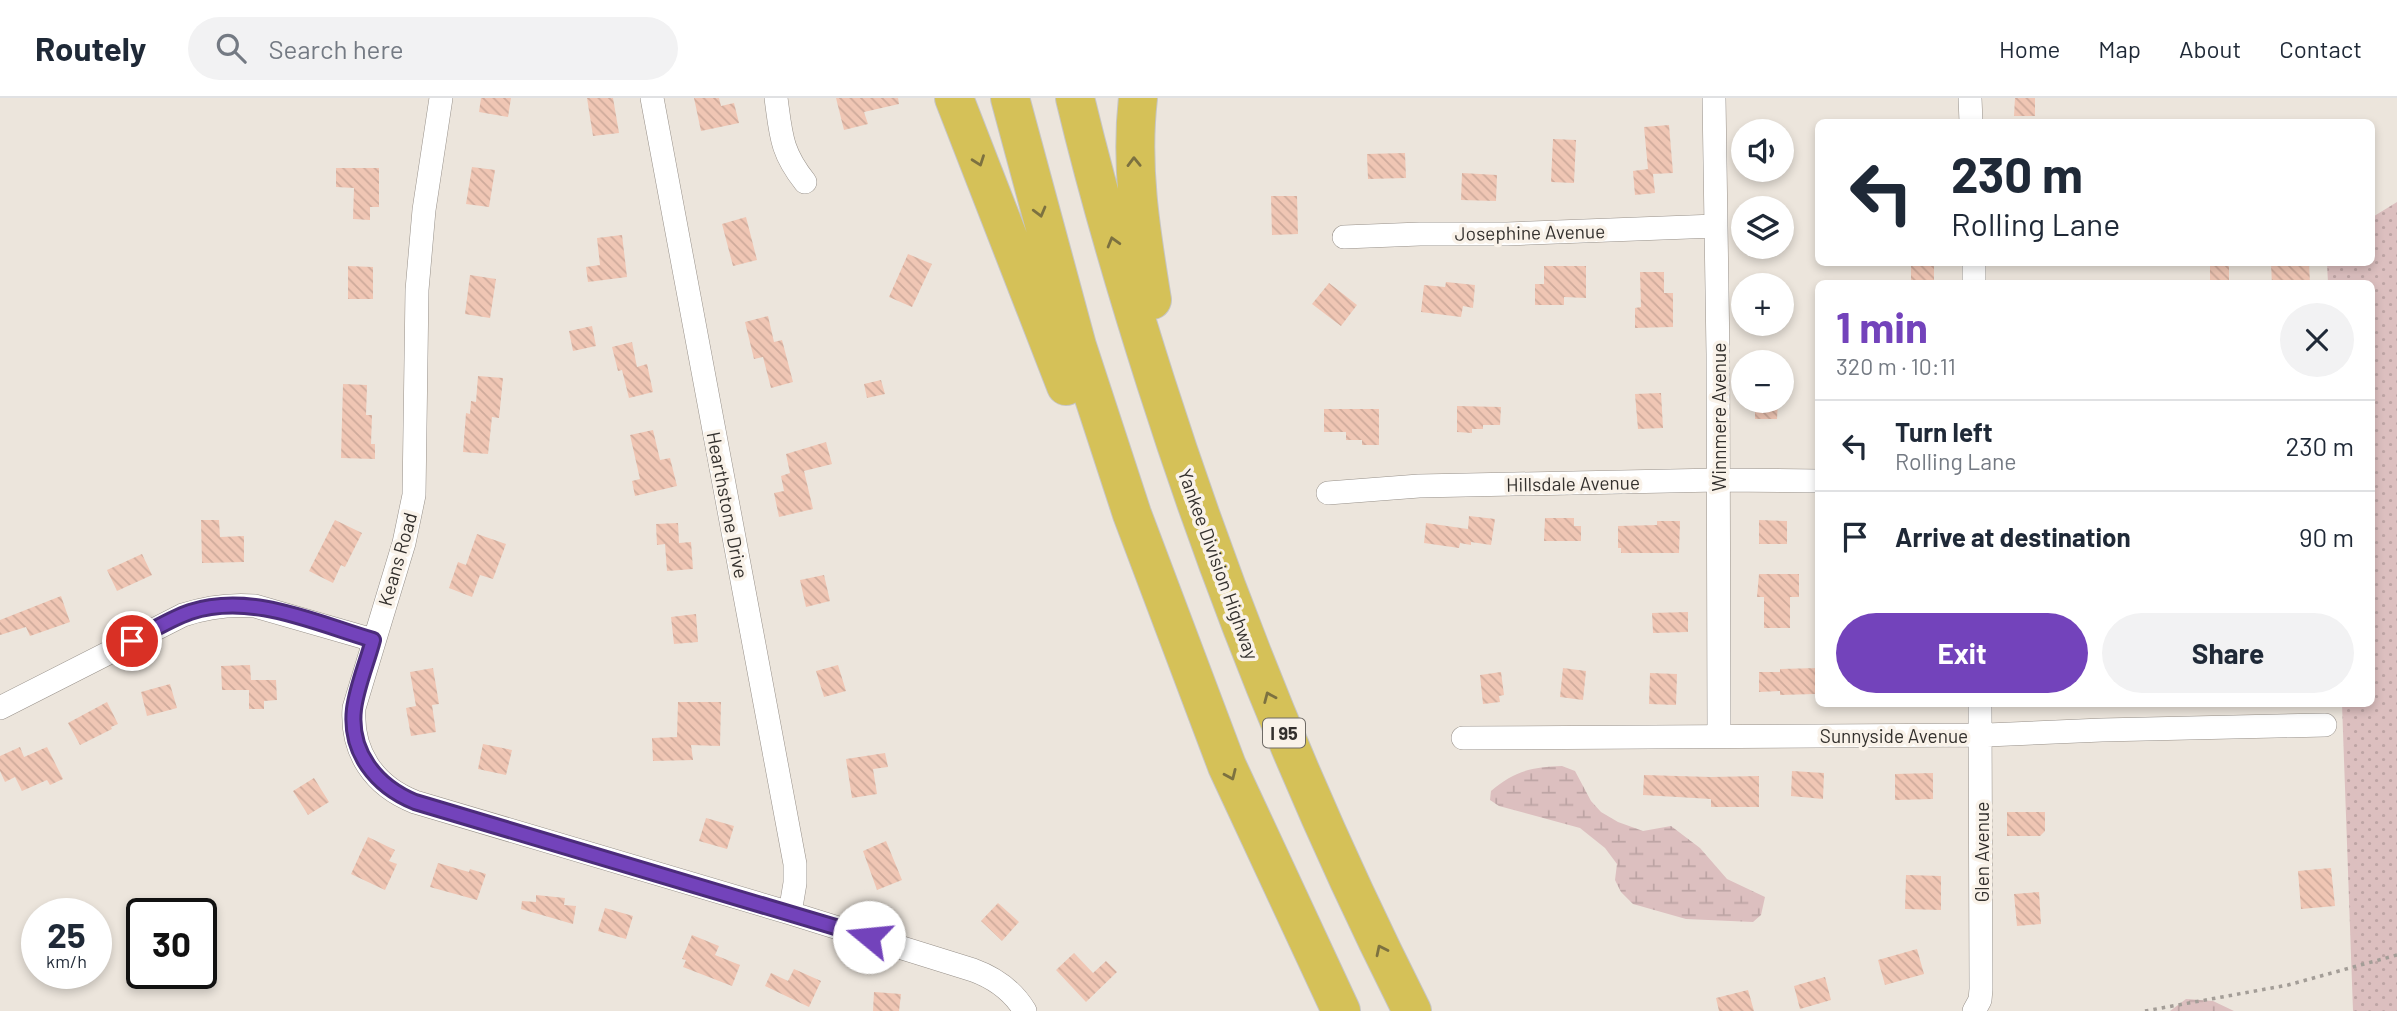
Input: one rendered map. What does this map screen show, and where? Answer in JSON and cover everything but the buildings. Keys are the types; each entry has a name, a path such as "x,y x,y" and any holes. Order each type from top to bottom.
{"highway":[{"path":"954,98 1079,419 1171,620"},
{"path":"1010,98 1077,346 1132,514 1227,766 1341,1011"},
{"name":"Yankee Division Highway","path":"1075,98 1115,248 1176,447 1227,588 1297,765 1356,898 1412,1011"},
{"path":"1138,98 1134,144 1136,197 1176,447"}],"street":[{"name":"Keans Road","path":"441,98 424,210 417,289 414,495 406,535 354,708 355,735 364,760 380,782 415,802 982,973 1005,987 1026,1011"},
{"name":"Hearthstone Drive","path":"652,98 795,864 796,883 790,913"},
{"path":"776,98 783,144 791,164 805,182"},
{"name":"Winnmere Avenue","path":"1714,98 1719,735"},
{"path":"1970,98 1971,119"},
{"name":"Josephine Avenue","path":"1344,237 1716,226"},
{"name":"Hillsdale Avenue","path":"1328,494 1419,486 1718,480 1815,481"},
{"path":"0,708 183,615 202,609 256,606 373,640"},
{"name":"Glen Avenue","path":"1977,1005 1980,707"},
{"name":"Sunnyside Avenue","path":"1463,738 1980,736 2325,726"}],"path":[{"path":"2144,1011 2288,985 2397,955"}],"green space":[{"path":"2397,202 2397,1011 2353,1011 2342,707 2375,707 2375,280 2328,280 2327,266 2375,266 2375,216"},
{"path":"1562,766 1575,771 1591,801 1601,812 1618,822 1643,831 1671,826 1700,848 1727,879 1765,897 1761,915 1753,922 1686,919 1633,904 1621,892 1615,880 1617,864 1605,848 1580,828 1499,806 1490,800 1491,791 1516,775 1532,769"},
{"path":"2186,999 2213,1001 2234,1011 2170,1011"}],"route":[{"path":"132,641 191,612 241,605 265,608 373,640 354,708 355,735 358,748 371,772 380,782 402,797 869,937"}]}
